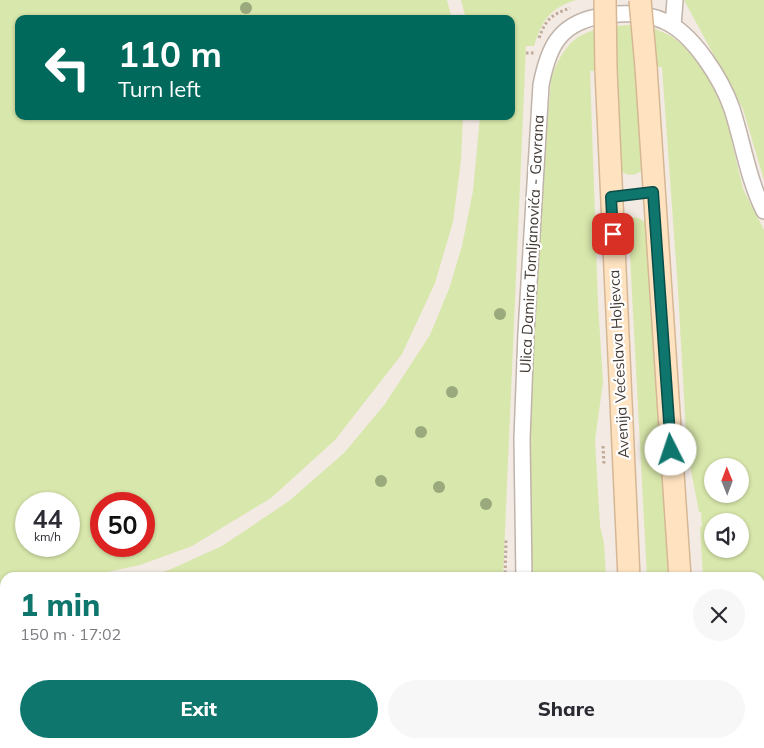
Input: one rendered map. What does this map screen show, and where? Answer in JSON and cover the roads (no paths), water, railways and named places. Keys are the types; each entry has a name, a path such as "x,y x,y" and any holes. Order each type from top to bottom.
{"main road":[{"name":"Avenija Većeslava Holjevca","path":"605,0 611,197 628,572"},
{"path":"640,0 680,572"}],"street":[{"path":"673,26 675,0"},
{"name":"Ulica Damira Tomljanovića - Gavrana","path":"524,572 522,439 526,333 541,84 545,63 552,46 563,33 577,23 613,15 632,14 660,19 673,26 702,54 732,108 750,173 764,210"}],"lane":[{"path":"611,197 653,192"}]}
